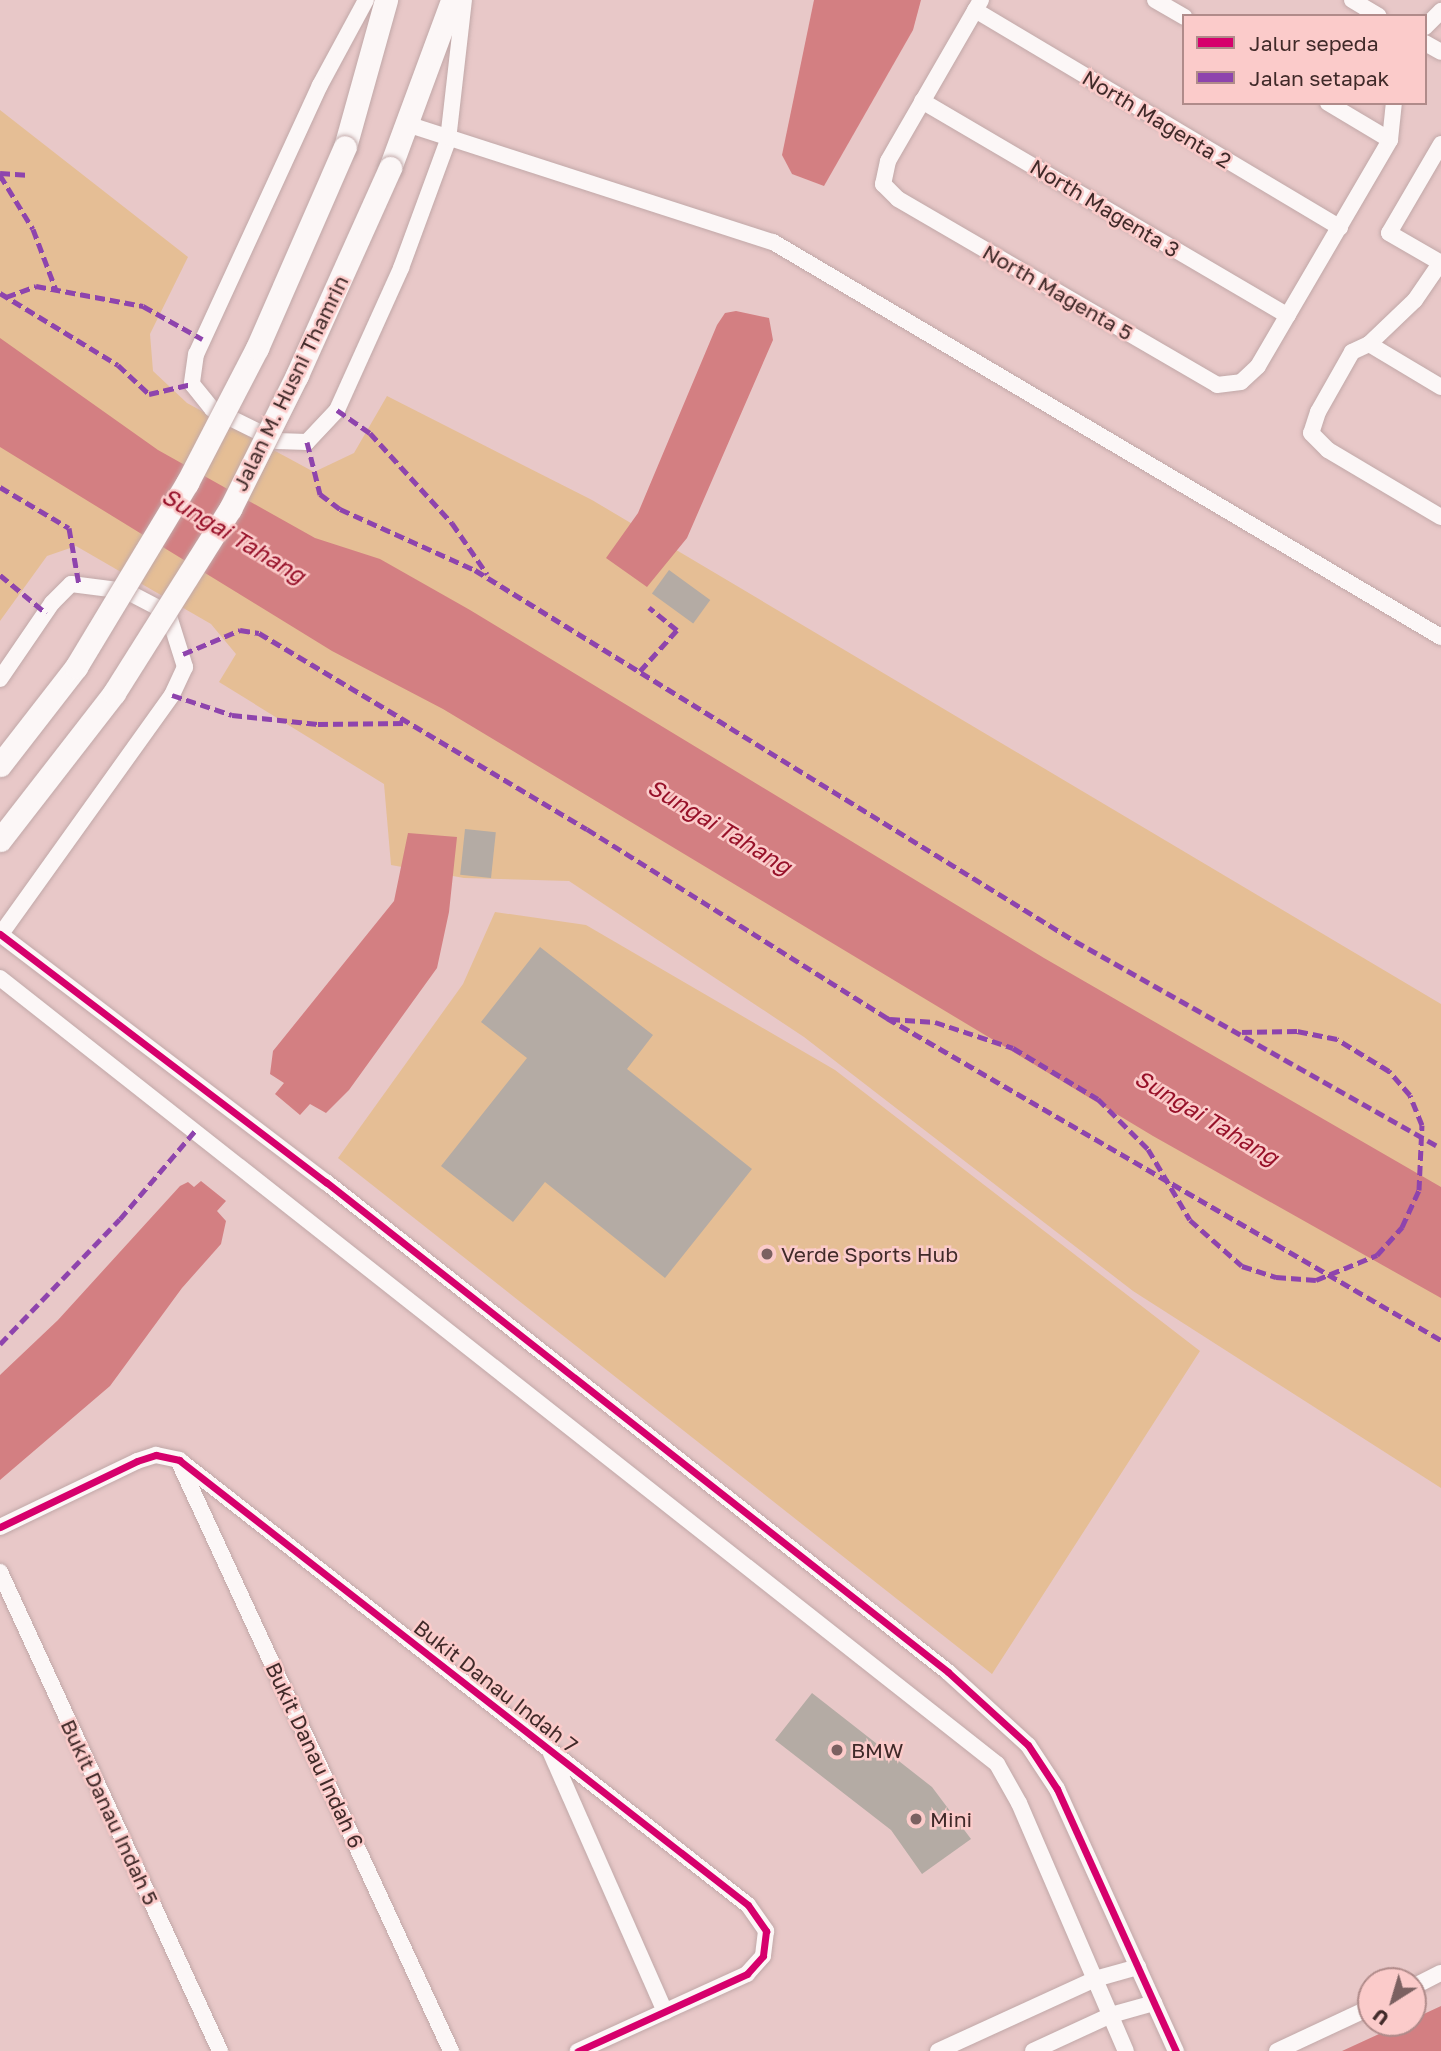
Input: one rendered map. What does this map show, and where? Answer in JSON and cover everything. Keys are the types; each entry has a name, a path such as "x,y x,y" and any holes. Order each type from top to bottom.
{"main road":[{"path":"0,765 76,667 187,483 257,348 345,147 386,0"},
{"name":"Jalan M. Husni Thamrin","path":"0,840 114,693 230,509 298,375 390,168 452,0"}],"street":[{"path":"366,0 320,85 196,354 192,384 212,409 277,441 307,442 337,410 401,268 448,140 464,0"},
{"path":"1156,0 1182,16"},
{"path":"1352,0 1375,14"},
{"path":"922,100 978,5"},
{"name":"North Magenta 2","path":"978,5 1340,228"},
{"path":"1427,25 1441,11"},
{"name":"North Magenta 5","path":"922,100 888,160 883,184 898,199 1217,385 1241,382 1258,366 1288,316"},
{"name":"North Magenta 3","path":"922,100 1288,316"},
{"path":"1331,105 1390,140"},
{"path":"1288,316 1390,140 1394,105"},
{"path":"407,124 448,140 773,242 1441,637"},
{"path":"1441,144 1389,233 1441,263 1415,300 1369,344 1352,352 1318,412 1311,433 1328,450 1441,517"},
{"path":"1369,344 1441,387"},
{"path":"0,679 52,603 71,584 126,591 168,613 185,667 172,695 0,934 326,1182 948,1672 1028,1745 1057,1789 1176,2051"},
{"path":"0,978 996,1764 1019,1803 1126,2051"},
{"path":"0,1527 137,1461 156,1455 178,1460"},
{"name":"Bukit Danau Indah 7","path":"178,1460 748,1905 766,1931 763,1956 747,1974 665,2012 548,1749"},
{"name":"Bukit Danau Indah 6","path":"178,1460 451,2051"},
{"name":"Bukit Danau Indah 5","path":"0,1572 220,2051"},
{"path":"938,2051 1095,1979 1138,1967"},
{"path":"1033,2051 1111,2015 1154,2003"},
{"path":"578,2051 665,2012"},
{"path":"1277,2051 1357,2014"}],"shaded area":[{"path":"0,110 188,257 150,334 153,371 187,403 314,472 354,453 387,396 592,500 1441,1004 1441,1488 1133,1291 804,1037 569,881 464,878 391,865 384,784 219,682 236,654 211,624 76,546 47,556 0,621"},
{"name":"Verde Sports Hub","path":"495,912 586,925 835,1070 1200,1351 992,1674 338,1158 463,984"}],"water":[{"path":"814,0 921,0 913,30 824,186 792,174 782,155"},
{"path":"736,311 769,318 773,340 687,538 647,587 606,558 638,513 717,325 725,313"},
{"name":"Sungai Tahang","path":"0,338 158,450 315,538 380,559 470,610 1044,958 1441,1187 1441,1298 1153,1136 443,709 332,651 0,447"},
{"path":"408,833 457,837 449,912 437,968 349,1090 326,1113 310,1104 300,1115 275,1094 284,1083 270,1074 273,1051 394,901"},
{"path":"201,1181 226,1201 217,1211 226,1221 221,1244 182,1288 110,1386 0,1480 0,1375 58,1320 180,1186 188,1182 194,1187"},
{"path":"1441,2006 1441,2051 1342,2051 1372,2037 1427,2037 1427,2012"}],"building":[{"path":"669,570 710,600 693,623 652,593"},
{"path":"465,829 496,832 491,878 460,875"},
{"path":"540,947 653,1035 627,1069 752,1169 665,1278 545,1182 513,1222 441,1166 527,1058 481,1022"},
{"path":"812,1693 932,1787 971,1839 922,1874 891,1830 775,1740"}],"marked path":[{"path":"0,173 26,175"},
{"path":"0,175 33,229 56,290"},
{"path":"6,297 36,286 143,306 202,339"},
{"path":"0,293 118,365 149,394 192,384"},
{"path":"337,410 370,433 452,523 487,574"},
{"path":"307,442 320,494 340,509 475,570 1075,941 1441,1148"},
{"path":"0,487 69,528 79,585"},
{"path":"0,575 46,613"},
{"path":"640,671 677,630 649,607"},
{"path":"183,654 240,630 259,633 587,829 887,1018 1441,1340"},
{"path":"172,695 232,715 318,724 406,723"},
{"path":"890,1019 935,1022 1013,1048 1098,1099 1148,1149 1190,1220 1242,1266 1276,1277 1316,1280 1377,1255 1402,1227 1419,1190 1422,1125 1410,1095 1389,1071 1337,1039 1297,1031 1239,1032"},
{"path":"0,1344 120,1219 195,1131"}],"cycle path":[{"path":"0,934 326,1182 948,1672 1028,1745 1057,1789 1176,2051"},
{"path":"0,1527 137,1461 156,1455 179,1460 748,1905 766,1931 763,1956 747,1974 578,2051"}],"place":[{"name":"Verde Sports Hub","path":"767,1254"},
{"name":"BMW","path":"837,1750"},
{"name":"Mini","path":"916,1819"}]}
